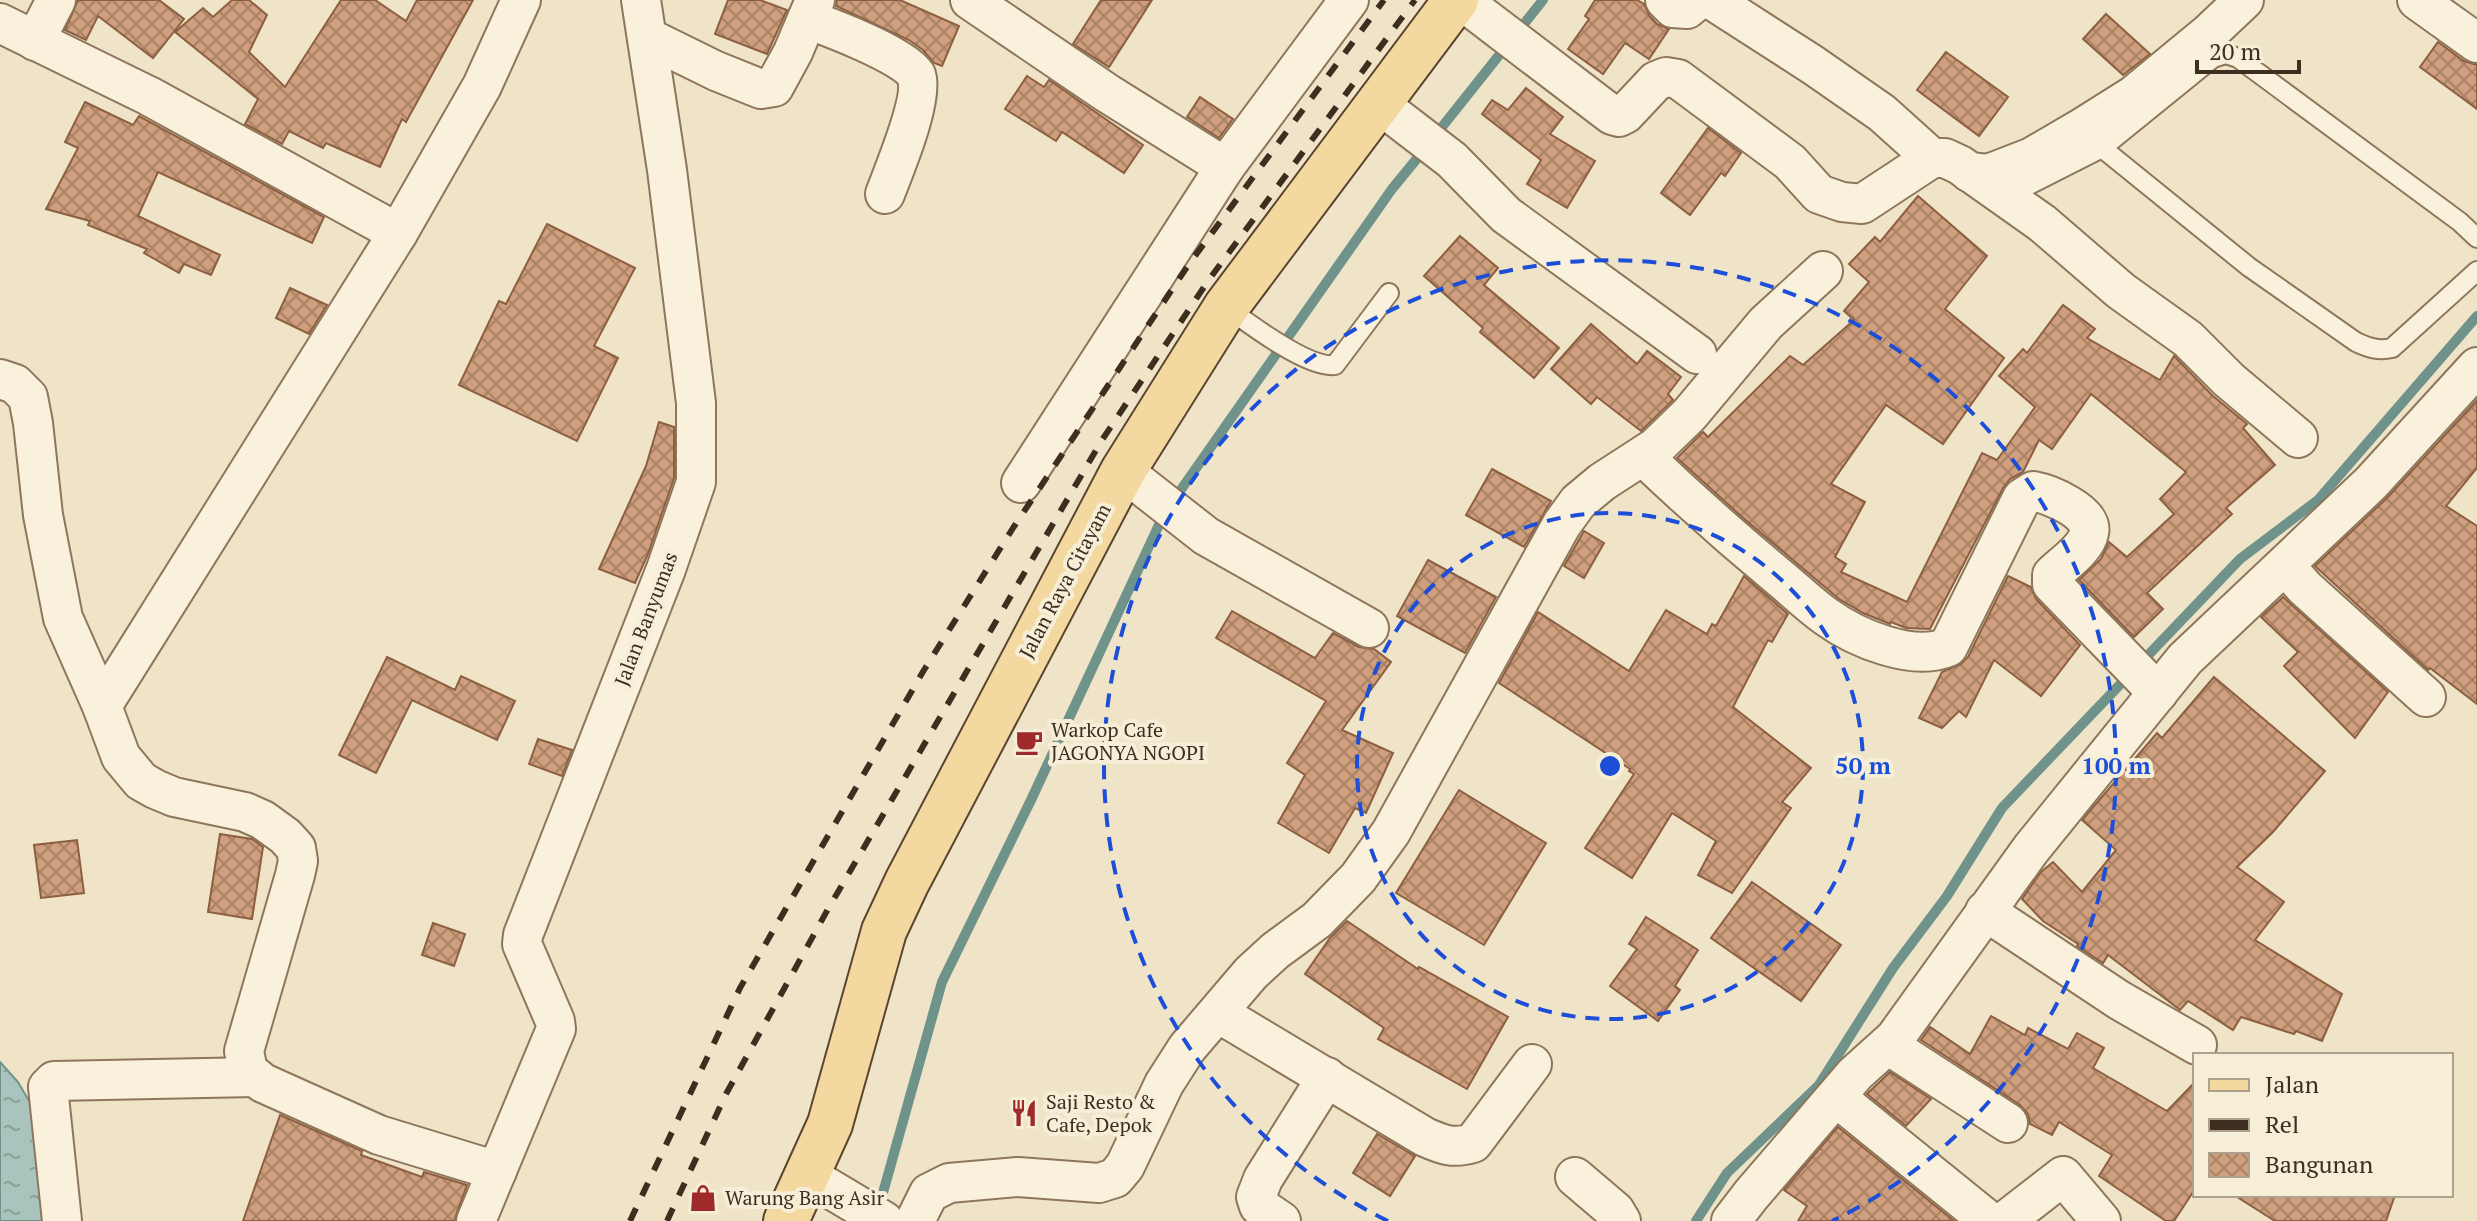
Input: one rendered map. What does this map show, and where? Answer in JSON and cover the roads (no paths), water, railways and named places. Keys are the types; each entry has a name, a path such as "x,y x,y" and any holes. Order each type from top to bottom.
{"main road":[{"name":"Jalan Raya Citayam","path":"786,1221 823,1184 830,1124 884,931 907,882 1135,481 1226,307 1389,112 1467,6"}],"street":[{"path":"35,41 56,0"},
{"path":"102,706 398,233 482,86 521,0"},
{"name":"Jalan Banyumas","path":"476,1221 556,1029 522,944 523,935 666,569 696,482 696,403 667,170 641,0"},
{"path":"970,0 1107,93 1225,167"},
{"path":"1021,483 1225,167 1349,0"},
{"path":"1665,0 1673,8 1687,9 1698,0"},
{"path":"1712,0 1882,113 1932,158"},
{"path":"1969,172 1988,174 2032,157 2080,129 2134,95 2244,0"},
{"path":"2417,0 2477,43"},
{"path":"1467,6 1612,115 1619,117 1625,114 1656,81 1666,77 1678,79 1790,162 1819,194 1842,202 1862,204 1932,158 1945,158 1960,165 2042,223 2121,291 2188,339 2229,380 2298,438"},
{"path":"647,37 761,89 774,87 811,10 900,60 915,73 918,84 916,102 885,194"},
{"path":"0,23 149,96 398,233"},
{"path":"1389,112 1452,160 1506,215 1697,354"},
{"path":"915,1221 929,1193 949,1183 1018,1177 1099,1183 1115,1178 1125,1166 1164,1084 1187,1048 1251,973 1317,920 1358,878 1391,832 1562,524 1578,502 1602,482 1656,447 1689,415 1766,323 1823,271"},
{"path":"1731,1221 1855,1074 1888,1045 1946,969 2031,849 2143,677 2185,659 2371,483 2477,367"},
{"path":"0,379 15,384 28,397 43,515 63,618 121,757 141,781 174,797 245,812 263,820 296,848 298,861 295,875 244,1051 248,1071 263,1083 379,1135 497,1171"},
{"path":"1643,456 1720,527 1828,618 1871,640 1911,651 1937,652 1948,647 2022,498 2033,491 2044,493 2082,513 2090,527 2089,536 2052,575 2052,584 2143,677"},
{"path":"1135,481 1206,536 1369,628"},
{"path":"2285,566 2305,588 2426,697"},
{"path":"1985,911 2119,1000 2197,1045"},
{"path":"1218,1013 1425,1137 1459,1147 1473,1143 1532,1064"},
{"path":"1888,1045 2008,1123"},
{"path":"62,1221 48,1087 54,1081 255,1077"},
{"path":"1281,1221 1259,1206 1256,1197 1263,1179 1327,1077"},
{"path":"1837,1098 1989,1221"},
{"path":"2005,1221 2063,1176 2101,1221"},
{"path":"1575,1177 1615,1211 1621,1221"},
{"path":"823,1184 884,1221"}],"lane":[{"path":"2004,197 2102,148 2213,58 2226,54 2238,58 2460,222 2477,238"},
{"path":"2102,148 2249,267 2369,348 2381,351 2392,348 2477,271"},
{"path":"1226,307 1305,358 1325,367 1335,365 1389,293"}],"water":[{"path":"0,1062 18,1082 32,1106 49,1221 0,1221"}],"waterway":[{"path":"1434,137 1543,0"},
{"path":"1173,501 1392,189 1424,150"},
{"path":"1696,1221 1727,1173 1819,1085 1893,968 1947,896 2002,808 2240,559 2318,500 2477,316"},
{"path":"879,1207 942,982 1031,800 1164,514"}],"railway":[{"path":"630,1221 740,988 924,670 1013,528 1189,264 1384,0"},
{"path":"667,1221 726,1094 828,909 1102,440 1208,281 1415,0"}],"place":[{"name":"Warkop Cafe JAGONYA NGOPI","path":"1029,742"},
{"name":"Saji Resto & Cafe, Depok","path":"1024,1113"},
{"name":"Warung Bang Asir","path":"703,1198"}]}
